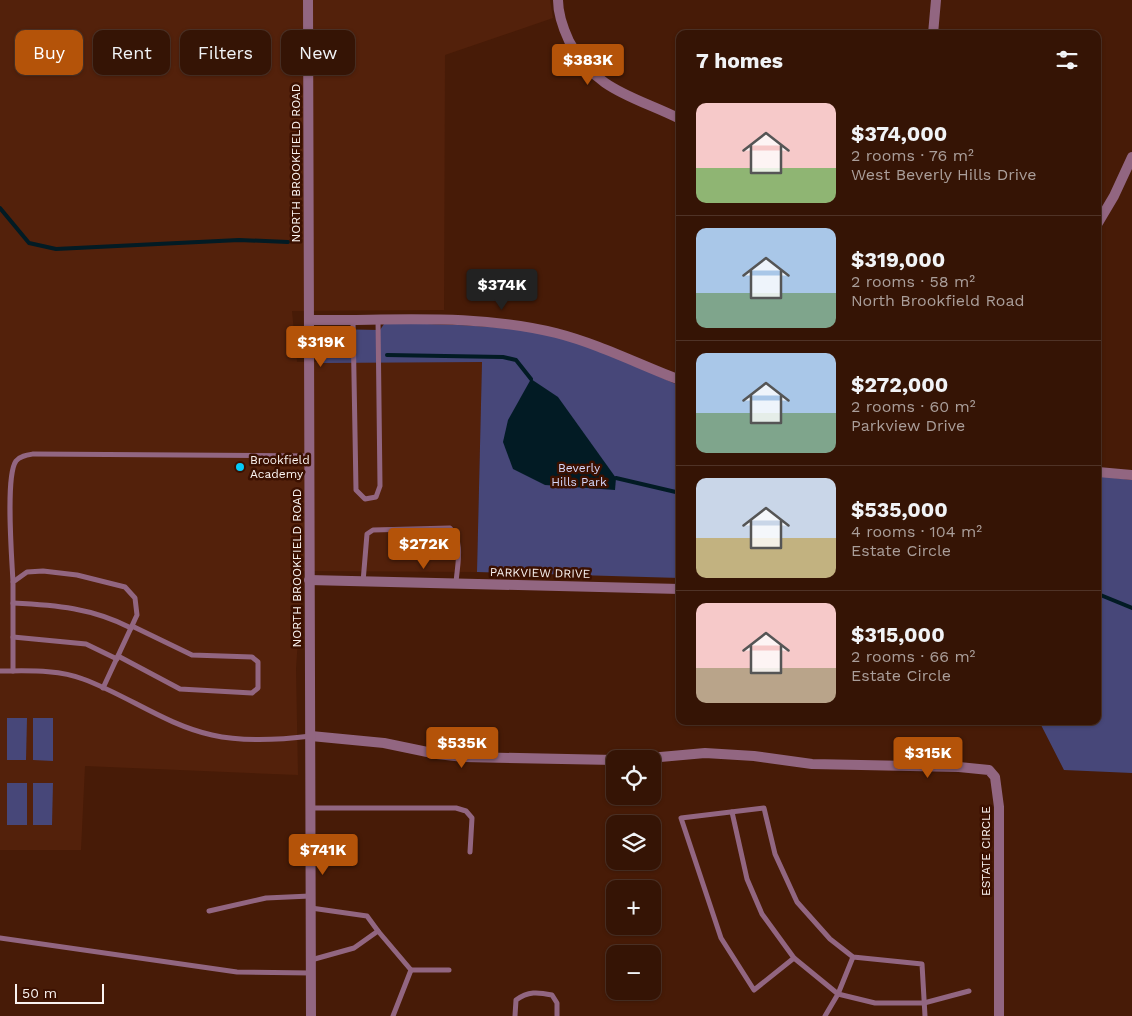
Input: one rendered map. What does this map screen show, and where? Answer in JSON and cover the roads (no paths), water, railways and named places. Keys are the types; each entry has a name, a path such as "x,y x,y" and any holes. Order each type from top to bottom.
{"street":[{"name":"NORTH BROOKFIELD ROAD","path":"308,0 311,1016"},
{"path":"558,0 564,31 581,60 592,73 607,86 624,95 676,117"},
{"path":"933,30 936,0"},
{"path":"1101,218 1132,158"},
{"path":"310,320 466,320 532,328 586,341 676,378"},
{"path":"1101,472 1132,475"},
{"name":"PARKVIEW DRIVE","path":"309,580 676,589"},
{"path":"311,736 384,742 437,754 464,757 606,760"},
{"name":"ESTATE CIRCLE","path":"661,757 705,753 754,756 812,764 959,767 989,770 995,777 998,807 999,1016"}],"lane":[{"path":"354,320 356,490 365,499 376,497 380,486 378,319"},
{"path":"12,671 13,582 10,484 15,462 23,456 33,454 309,456"},
{"path":"363,582 367,534 373,530 450,528 457,534 456,584"},
{"path":"13,582 27,572 43,571 77,575 125,587 135,598 137,615 103,688"},
{"path":"12,603 57,605 107,616 192,655 252,656 258,662 258,688 252,693 180,689 86,644 12,637"},
{"path":"0,671 46,672 82,678 181,725 212,735 289,739 311,736"},
{"path":"310,808 456,808 466,811 472,818 470,852"},
{"path":"794,958 754,990 721,938 681,818 764,808 775,854 797,902 830,939 853,957 922,964 925,1016"},
{"path":"732,812 748,879 762,914 794,958 838,994 875,1003 924,1003 969,991"},
{"path":"209,911 266,898 310,896"},
{"path":"310,908 367,916 411,970 449,970"},
{"path":"310,961 354,948 378,931"},
{"path":"0,938 237,972 310,974"},
{"path":"825,1016 838,994 853,957"},
{"path":"394,1016 411,970"},
{"path":"515,1016 516,1000 525,993 540,992 552,995 557,1003 557,1016"}],"water":[{"path":"531,379 558,397 616,478 615,490 545,485 513,469 503,442 508,420"}],"waterway":[{"path":"0,208 29,243 56,249 239,240 288,242"},
{"path":"387,355 503,357 516,360 531,379"},
{"path":"616,478 676,492"},
{"path":"1101,595 1132,608"}],"place":[{"name":"Brookfield Academy","path":"240,467"}],"park label":[{"name":"Beverly Hills Park","path":"579,475"}]}
